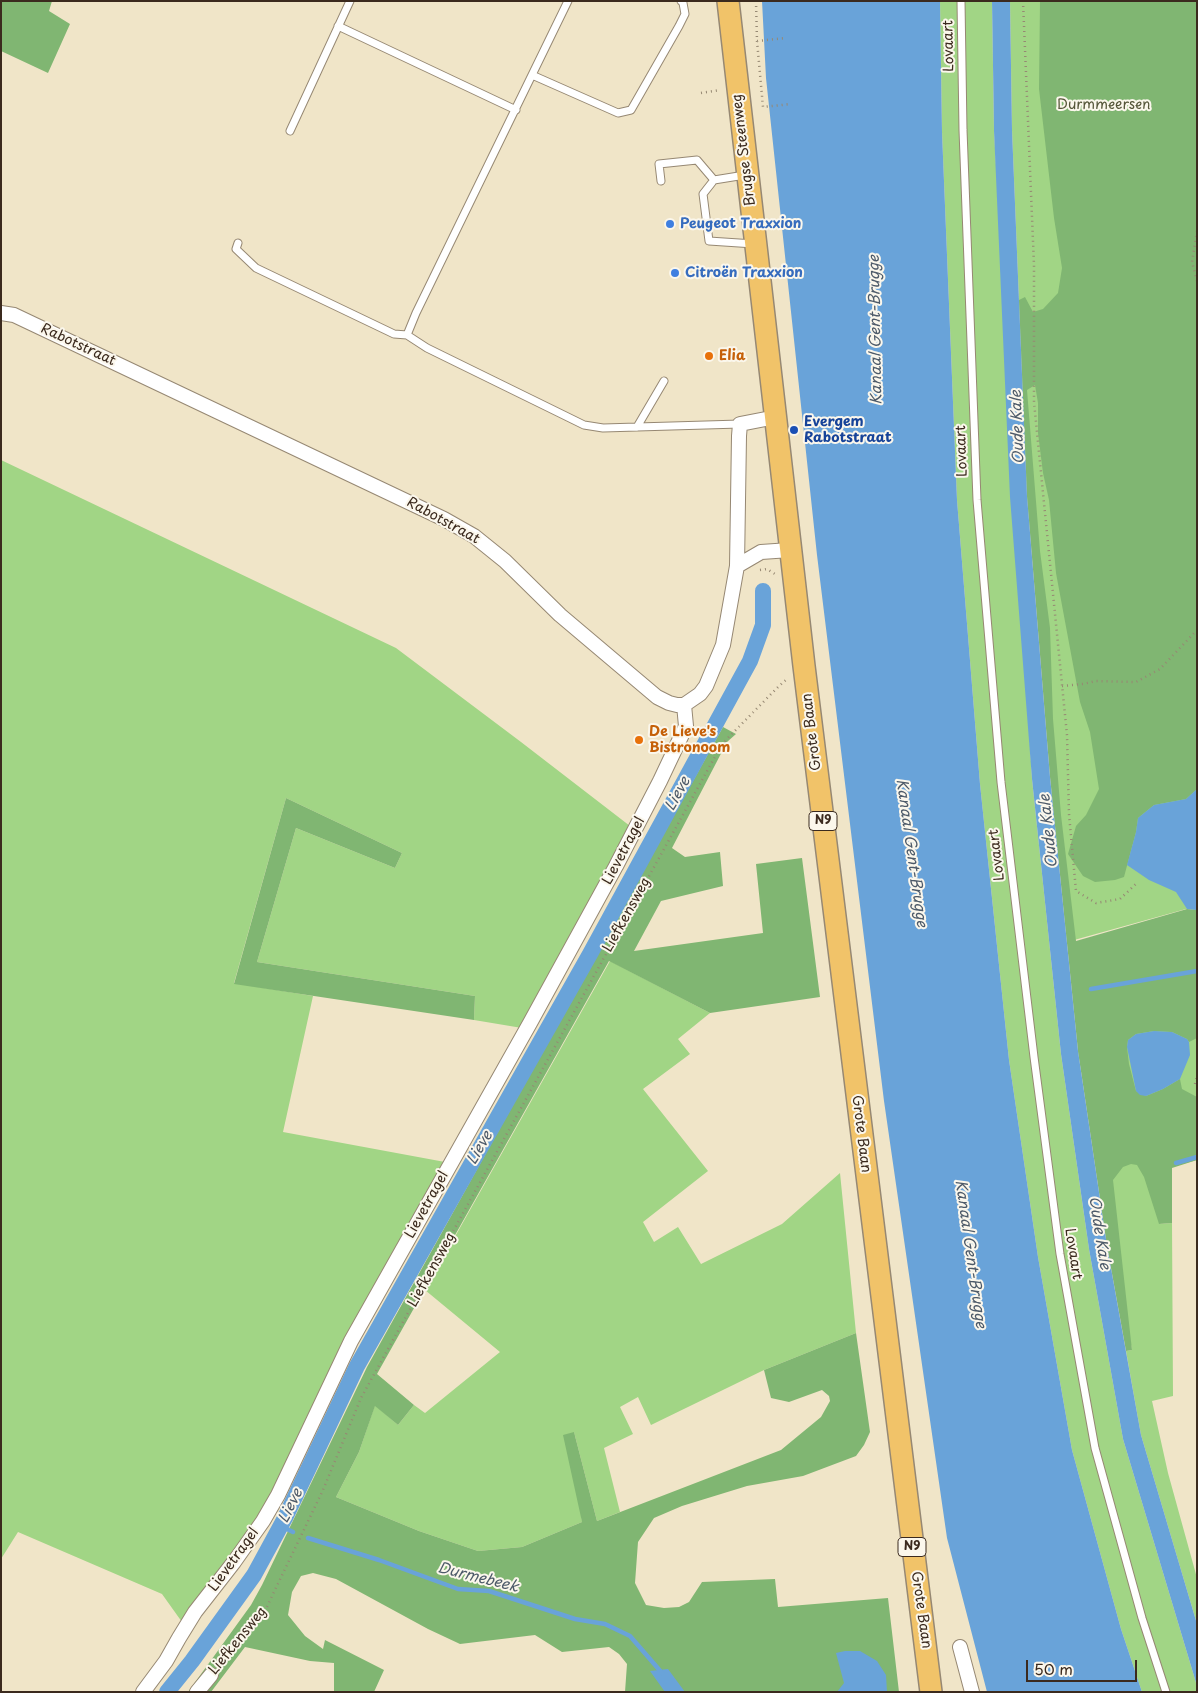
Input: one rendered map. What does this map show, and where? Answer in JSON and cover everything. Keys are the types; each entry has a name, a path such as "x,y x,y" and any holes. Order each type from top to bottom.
{"main road":[{"name":"Brugse Steenweg","path":"728,1 793,575"},
{"name":"Grote Baan","path":"793,575 931,1692"}],"street":[{"name":"Rabotstraat","path":"1,313 14,315 444,519 467,532 506,560 560,615 657,697 669,703 684,705"},
{"path":"684,705 692,702 706,686 720,656 737,566 738,436 740,424 776,417"},
{"path":"737,566 761,552 790,550"},
{"name":"Lievetragel","path":"143,1692 166,1661 195,1612 244,1548 278,1495 351,1341 540,1006 660,781 686,726 684,705"},
{"path":"960,1647 972,1692"},
{"name":"Liefkensweg","path":"197,1692 211,1675"}],"lane":[{"path":"290,131 350,1"},
{"path":"407,335 568,1"},
{"path":"532,75 618,113 631,110 685,14 681,1"},
{"name":"Lovaart","path":"961,1 964,150 977,500 1001,782 1032,1048 1060,1254 1095,1448 1142,1618 1166,1692"},
{"path":"338,26 516,110"},
{"path":"661,181 659,164 697,160 714,180"},
{"path":"747,174 714,180 704,194 709,241 755,244"},
{"path":"238,243 236,249 256,268 394,334 407,335 427,348 584,425 602,428 740,424"},
{"path":"636,427 664,381"}],"path":[{"path":"756,1 757,41 763,107 790,104"},
{"path":"1023,1 1034,265 1034,402 1067,735 1069,814 1076,891 1096,903 1120,899 1138,882"},
{"path":"757,41 786,38"},
{"path":"1197,231 1192,262 1197,281"},
{"path":"755,572 767,569 773,571 778,576 793,575"},
{"path":"1062,686 1096,681 1136,682 1160,669 1197,630"},
{"name":"Liefkensweg","path":"211,1675 263,1615 323,1490 361,1398 722,744 778,687 804,666"},
{"path":"1195,1084 1197,1076"}],"green space":[{"path":"1,1 52,1 49,11 70,24 48,73 1,51"},
{"path":"940,1 992,1 994,131 1032,779 1061,1054 1089,1249 1123,1439 1197,1686 1197,1692 1142,1692 1121,1629 1072,1450 1038,1257 1009,1060 980,784 957,500 942,132"},
{"name":"Durmmeersen","path":"1010,1 1197,1 1197,910 1186,909 1067,942 1027,496 1012,130"},
{"name":"Durmmeersen","path":"1040,1 1197,1 1197,789 1186,799 1154,805 1138,818 1124,877 1115,880 1095,882 1083,876 1068,854 1076,826 1086,815 1099,789 1090,732 1080,702 1056,573 1049,500 1043,473 1038,433 1038,403 1035,385 1027,390 1040,551 1050,628 1053,719 1061,815 1076,941 1187,909 1197,910 1197,1038 1189,1042 1187,1039 1172,1032 1154,1031 1136,1034 1128,1040 1129,1064 1136,1091 1146,1096 1180,1079 1182,1089 1197,1097 1197,1160 1172,1168 1172,1223 1159,1224 1144,1177 1137,1165 1131,1164 1123,1167 1113,1180 1132,1350 1126,1351 1107,1246 1078,1051 1050,777 1027,496 1019,300 1025,297 1033,312 1043,309 1058,293 1062,268 1054,218 1039,89"},
{"path":"1,460 396,648 630,826 522,1028 474,1020 475,996 257,962 296,828 395,868 402,853 286,798 234,983 313,996 283,1132 445,1162 311,1411 266,1503 252,1527 182,1622 162,1594 18,1532 1,1559"},
{"path":"723,727 736,734 727,742 672,848 685,857 720,852 723,886 661,901 634,951 763,933 756,864 802,858 820,997 710,1013 609,961 377,1374 414,1405 398,1425 375,1406 359,1452 336,1497 419,1531 478,1551 522,1547 582,1522 563,1435 574,1432 597,1521 781,1450 821,1417 830,1401 829,1396 822,1390 789,1402 771,1398 764,1370 856,1333 870,1432 856,1456 803,1476 747,1486 682,1506 654,1518 638,1542 635,1583 646,1605 664,1608 679,1607 689,1602 702,1582 775,1579 778,1607 888,1598 899,1692 625,1692 627,1664 619,1654 609,1647 562,1652 535,1635 460,1644 428,1629 336,1579 313,1573 301,1576 292,1592 288,1615 305,1636 323,1649 325,1640 384,1670 374,1692 334,1692 334,1663 310,1661 245,1647 211,1692 188,1692 251,1605 367,1367"},
{"path":"286,798 402,853 395,868 296,828 257,962 475,996 474,1020 234,984"},
{"path":"610,961 710,1013 678,1039 690,1054 643,1089 708,1171 643,1222 654,1242 678,1227 701,1264 782,1224 840,1173 856,1333 764,1370 651,1425 638,1397 620,1407 633,1434 604,1448 620,1512 597,1521 574,1432 582,1522 522,1547 478,1551 419,1531 336,1497 359,1452 375,1405 398,1425 414,1405 425,1413 500,1352 425,1290"},
{"path":"1197,971 1197,1160 1172,1167 1159,1224 1172,1223 1173,1396 1152,1401 1168,1473 1197,1578 1197,1624 1141,1435 1126,1351 1132,1350 1078,1051"}],"water":[{"name":"Kanaal Gent-Brugge","path":"762,1 940,1 942,132 957,500 980,784 1009,1060 1038,1257 1072,1450 1121,1629 1142,1692 987,1692 947,1538 884,1101 817,555 766,78"},
{"name":"Oude Kale","path":"992,1 1010,1 1012,130 1027,496 1050,777 1078,1051 1107,1246 1141,1435 1197,1624 1197,1686 1123,1439 1089,1249 1061,1054 1032,779 1010,497 994,131"},
{"path":"1197,789 1197,910 1187,909 1176,892 1149,880 1127,865 1138,818 1154,805 1186,799"},
{"path":"1154,1031 1172,1032 1187,1039 1190,1055 1180,1079 1146,1096 1140,1095 1136,1091 1127,1047 1128,1040 1136,1034"},
{"path":"860,1651 877,1661 886,1675 887,1692 837,1692 844,1683 836,1653"},
{"path":"668,1669 685,1692 665,1692 650,1671"}],"waterway":[{"name":"Lieve","path":"167,1692 192,1661 254,1575 285,1518 357,1366 590,954 750,661 763,625 763,591"},
{"path":"1091,989 1197,971"},
{"path":"1176,1163 1197,1157"},
{"name":"Durmebeek","path":"281,1526 293,1532"},
{"name":"Durmebeek","path":"308,1538 379,1560 458,1589 489,1591 575,1619 605,1624 630,1636 662,1673"}],"place":[{"name":"Peugeot Traxxion","path":"670,224"},
{"name":"Citroën Traxxion","path":"675,273"},
{"name":"Elia","path":"709,356"},
{"name":"Evergem Rabotstraat","path":"794,430"},
{"name":"De Lieve's Bistronoom","path":"639,740"}]}
